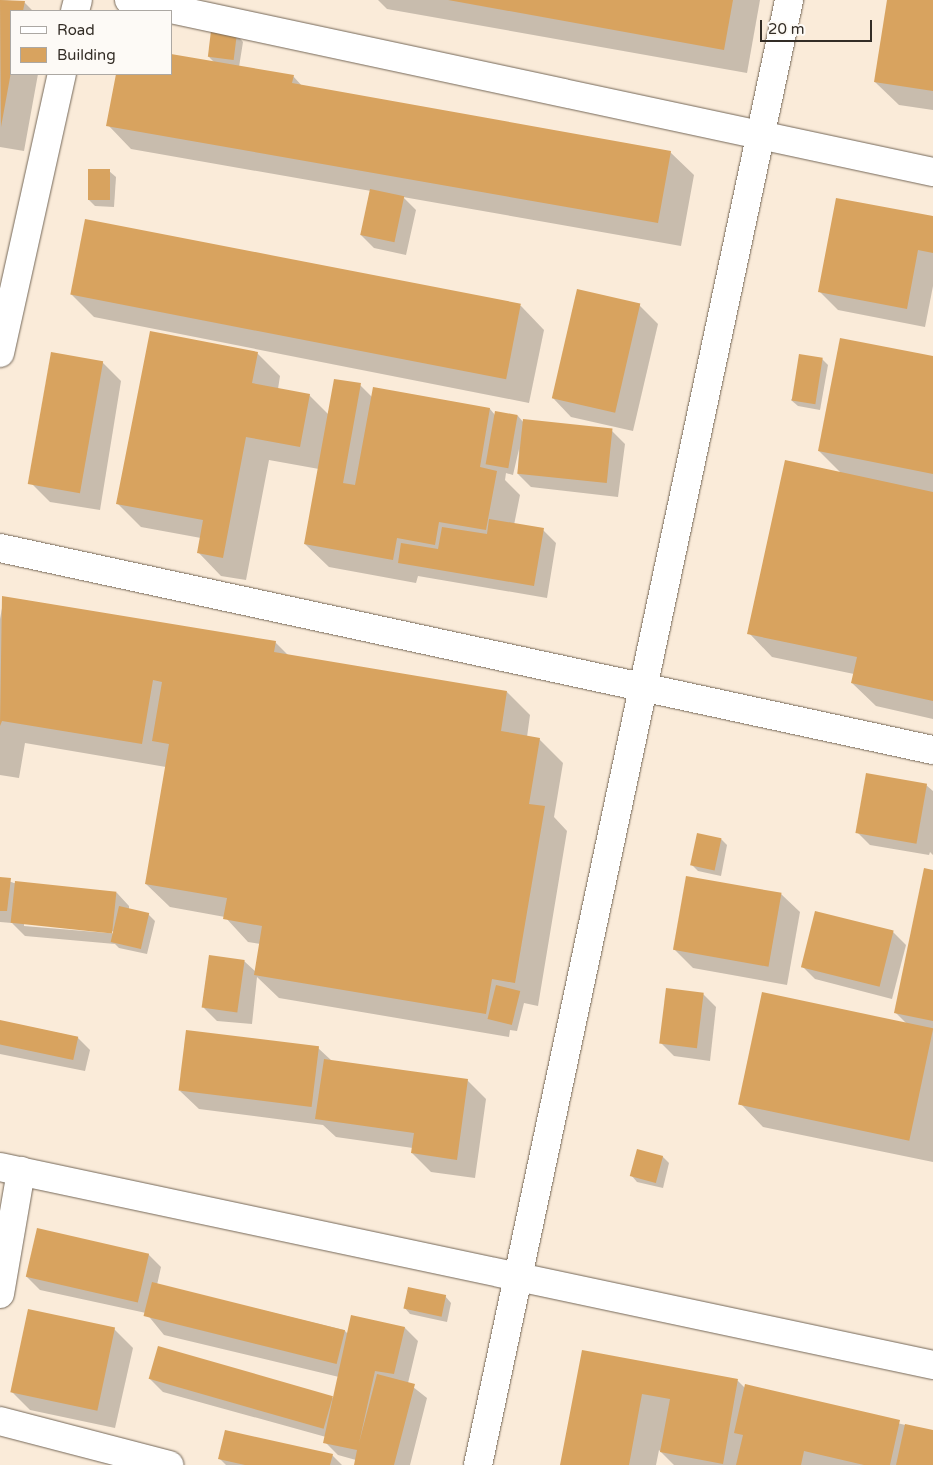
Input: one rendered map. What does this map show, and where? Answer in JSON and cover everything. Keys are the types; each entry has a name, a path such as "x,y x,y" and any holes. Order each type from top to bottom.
{"street":[{"path":"129,0 933,172"},
{"path":"478,1465 761,135 788,0"},
{"path":"0,353 62,75"},
{"path":"0,548 442,641 642,689 933,750"},
{"path":"0,1294 11,1169 933,1365"},
{"path":"0,1421 169,1465"}],"building":[{"path":"0,0 25,1 23,10 10,10 10,75 1,127"},
{"path":"448,0 733,0 724,50"},
{"path":"887,0 933,0 933,91 874,82"},
{"path":"211,31 237,34 234,60 208,57"},
{"path":"172,54 294,75 292,83 671,151 658,223 106,126 116,75 172,75"},
{"path":"88,169 110,169 110,200 88,200"},
{"path":"370,189 404,196 394,242 360,235"},
{"path":"836,198 933,216 933,253 918,250 907,309 818,292"},
{"path":"85,219 521,304 506,379 70,295"},
{"path":"577,289 640,304 615,413 552,398"},
{"path":"150,331 258,352 252,383 310,394 300,447 246,437 223,558 197,553 203,520 116,504"},
{"path":"840,338 933,356 933,474 818,451"},
{"path":"51,352 103,361 80,493 28,484"},
{"path":"799,354 823,358 815,404 792,400"},
{"path":"334,379 361,383 343,483 355,485 373,387 490,408 480,467 497,471 486,530 439,522 435,545 397,538 393,560 304,544"},
{"path":"495,411 518,415 508,468 486,464"},
{"path":"523,419 613,428 607,483 517,474"},
{"path":"785,460 933,492 933,701 851,683 857,657 747,634"},
{"path":"489,519 544,528 534,586 398,563 401,543 438,549 442,527 487,534"},
{"path":"2,596 276,641 274,652 507,691 501,731 540,738 529,804 545,806 515,983 492,979 486,1014 254,975 262,926 223,919 227,898 145,884 169,744 152,741 162,682 153,680 142,744 2,721 0,726"},
{"path":"866,773 927,784 916,844 855,833"},
{"path":"697,833 721,838 715,870 690,865"},
{"path":"924,868 933,870 933,1021 894,1013"},
{"path":"686,876 782,893 769,967 673,950"},
{"path":"0,877 11,878 7,911 0,911"},
{"path":"15,881 116,892 112,933 11,923"},
{"path":"119,906 149,913 141,949 111,942"},
{"path":"815,911 894,931 880,987 801,967"},
{"path":"209,955 245,960 237,1012 202,1007"},
{"path":"496,985 520,991 512,1025 488,1019"},
{"path":"666,988 704,993 697,1048 659,1044"},
{"path":"762,992 933,1028 909,1141 738,1104"},
{"path":"0,1020 78,1037 73,1060 0,1045"},
{"path":"186,1030 319,1046 312,1107 179,1091"},
{"path":"324,1059 468,1079 457,1160 411,1153 414,1133 315,1119"},
{"path":"637,1149 663,1156 656,1183 630,1176"},
{"path":"37,1228 149,1254 138,1303 26,1277"},
{"path":"152,1282 345,1330 337,1364 144,1316"},
{"path":"408,1287 446,1295 442,1317 403,1309"},
{"path":"28,1309 115,1328 97,1411 10,1392"},
{"path":"351,1315 405,1327 394,1374 375,1371 359,1443 377,1374 415,1384 394,1465 354,1465 357,1450 323,1443"},
{"path":"158,1346 333,1396 324,1429 149,1379"},
{"path":"582,1350 738,1379 723,1464 660,1452 670,1399 642,1394 629,1465 560,1465"},
{"path":"745,1384 900,1420 890,1465 864,1465 804,1451 801,1465 736,1465 743,1435 734,1433"},
{"path":"905,1424 933,1430 933,1465 896,1465"},
{"path":"225,1430 333,1454 330,1465 245,1465 218,1459"}]}
